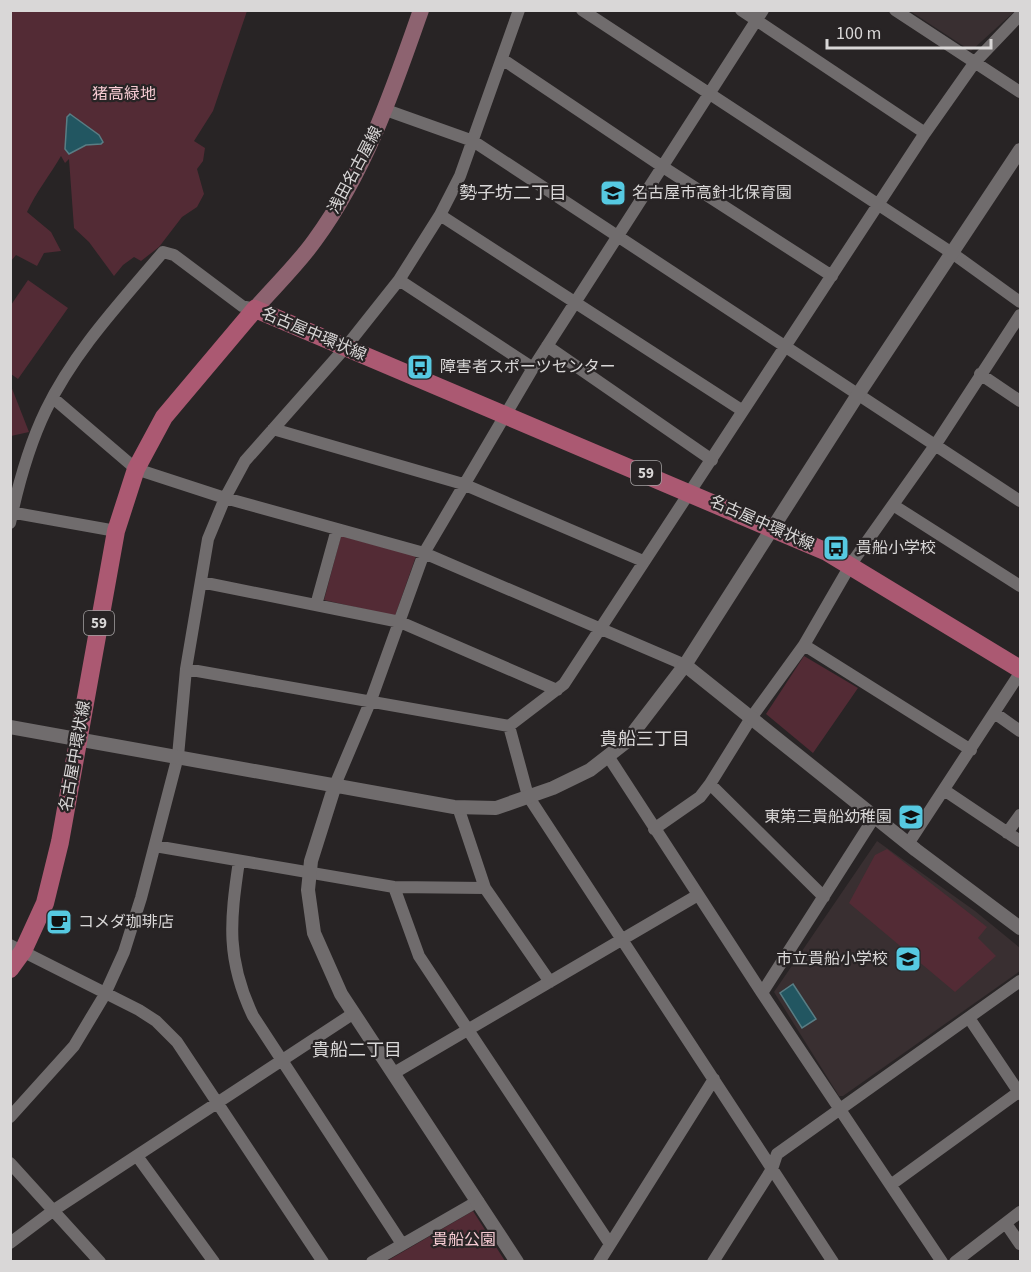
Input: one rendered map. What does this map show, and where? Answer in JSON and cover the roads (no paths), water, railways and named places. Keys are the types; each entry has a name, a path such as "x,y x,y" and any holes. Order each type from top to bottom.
{"main road":[{"name":"浅田名古屋線","path":"255,309 315,241 345,194 386,110 421,10"},
{"name":"名古屋中環状線","path":"10,969 17,948 45,903 60,843 77,738 116,531 136,469 164,417 255,309 692,492 851,564 1020,669"}],"street":[{"path":"10,1117 74,1046 105,994 124,951 178,756 186,669 208,539 225,498 242,466 345,348 399,280 440,215 460,176 519,10"},
{"path":"582,10 952,253 1020,302"},
{"path":"741,10 760,16 925,133"},
{"path":"896,10 1020,92"},
{"path":"186,669 509,726 557,690 564,684 643,561 692,492 785,345 925,133 975,62 1020,15"},
{"path":"517,1262 341,994 314,933 308,890 311,861 335,785 371,700 424,553 504,414 760,16"},
{"path":"502,59 832,276"},
{"path":"386,110 473,141 1020,501"},
{"path":"10,727 458,807 496,808 590,770 626,741 685,665 859,393 1020,150"},
{"path":"440,215 743,411"},
{"path":"116,531 11,516 27,458 53,398 91,337 163,252 174,255 242,306 255,309"},
{"path":"399,280 533,368"},
{"path":"654,828 700,797 710,784 752,718 804,645 851,564 936,444 1020,315"},
{"path":"547,346 712,460"},
{"path":"980,374 1020,401"},
{"path":"53,398 136,469 225,498 424,553 685,665 908,844 1020,928"},
{"path":"273,429 463,484 643,561"},
{"path":"893,505 1020,586"},
{"path":"316,605 337,529"},
{"path":"201,582 400,621 557,690"},
{"path":"804,645 971,750"},
{"path":"908,844 996,714 1020,673"},
{"path":"996,714 1020,731"},
{"path":"509,726 528,796 833,1262"},
{"path":"608,756 762,993 840,1111 892,1184 942,1262"},
{"path":"710,784 824,897"},
{"path":"944,790 1020,842"},
{"path":"458,807 485,888 550,982"},
{"path":"1007,833 1020,815"},
{"path":"762,993 874,816"},
{"path":"154,846 394,887 485,888"},
{"path":"239,861 233,903 231,951 239,988 253,1016 282,1062 402,1244"},
{"path":"394,887 419,956 610,1244"},
{"path":"394,1073 698,895"},
{"path":"17,948 156,1021 177,1042 322,1262"},
{"path":"715,1261 772,1169 777,1154 1020,981"},
{"path":"10,1243 54,1210 354,1013"},
{"path":"892,1184 1020,1093 969,1018"},
{"path":"599,1262 714,1079"},
{"path":"137,1156 214,1262"},
{"path":"10,1163 100,1262"},
{"path":"372,1262 478,1201"},
{"path":"955,1262 1007,1225 1020,1212"},
{"path":"1007,1225 1020,1244"}],"water":[{"path":"70,114 99,135 103,142 86,145 69,154 65,149 67,117"},
{"path":"793,984 816,1019 802,1028 780,993"}],"place":[{"name":"名古屋市高針北保育園","path":"613,193"},
{"name":"障害者スポーツセンター","path":"420,367"},
{"name":"貴船小学校","path":"836,548"},
{"name":"東第三貴船幼稚園","path":"911,817"},
{"name":"コメダ珈琲店","path":"59,922"},
{"name":"市立貴船小学校","path":"908,959"}],"district":[{"name":"勢子坊二丁目","path":"513,193"},
{"name":"貴船三丁目","path":"645,739"},
{"name":"貴船二丁目","path":"357,1050"}],"park label":[{"name":"猪高緑地","path":"124,94"},
{"name":"貴船公園","path":"464,1240"}]}
